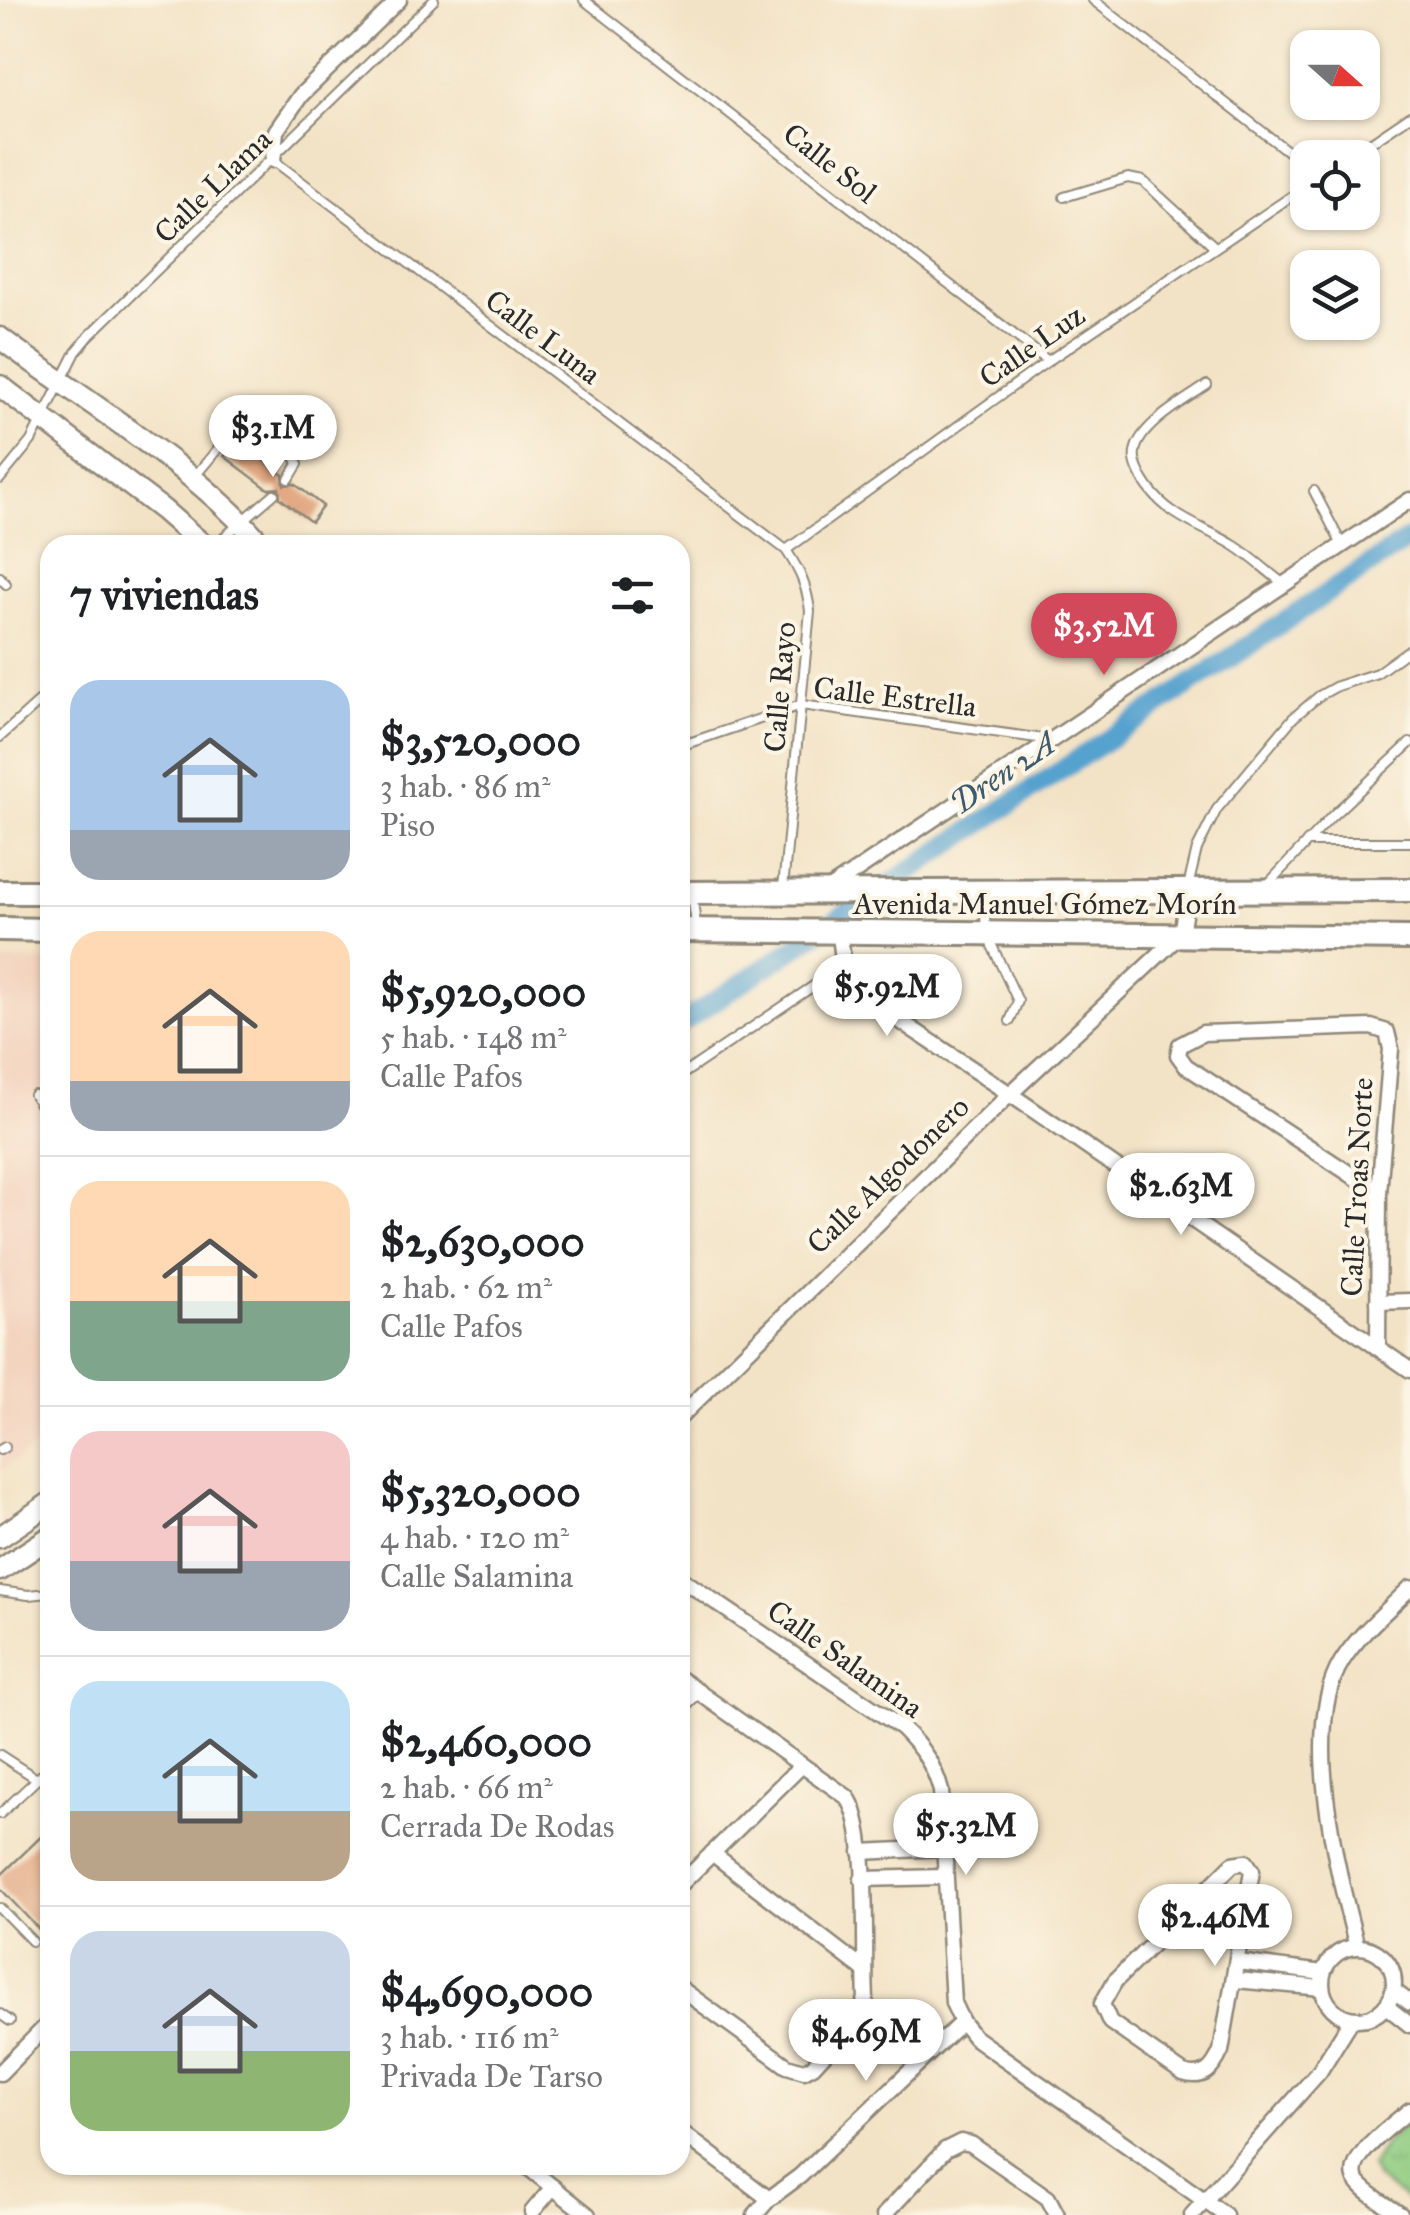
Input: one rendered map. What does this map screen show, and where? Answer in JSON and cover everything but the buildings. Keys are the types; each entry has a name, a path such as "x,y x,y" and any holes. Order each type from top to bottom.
{"main road":[{"path":"0,338 193,478 254,535"},
{"path":"0,386 192,535"},
{"name":"Avenida Manuel Gómez Morín","path":"690,888 868,894 1410,890"},
{"path":"0,892 40,892"},
{"path":"0,930 40,930"},
{"name":"Avenida Manuel Gómez Morín","path":"690,930 1410,938"},
{"path":"0,1537 40,1510"},
{"path":"0,1570 40,1543"}],"street":[{"path":"272,160 276,131 302,94 399,0"},
{"path":"824,893 1410,500"},
{"path":"1181,934 1188,892"},
{"path":"831,932 848,980 860,994 1410,1370"},
{"name":"Calle Algodonero","path":"690,1407 1010,1094 1181,934"},
{"name":"Calle Troas Norte","path":"1378,1346 1379,1193 1391,1050 1387,1032 1371,1027 1203,1033 1180,1045 1178,1055 1201,1076 1379,1193"},
{"path":"1378,1302 1410,1302"},
{"name":"Calle Salamina","path":"690,1585 911,1737 935,1770 941,1790 953,2003 962,2022"},
{"path":"1357,1947 1322,1768 1324,1708 1342,1662 1357,1641 1410,1588"},
{"path":"690,1686 854,1805 862,1878 864,2009 804,2071 786,2066 690,1995"},
{"path":"690,1698 697,1691"},
{"path":"690,1875 801,1766"},
{"path":"860,1852 943,1848"},
{"path":"712,1854 864,1969"},
{"path":"1246,1862 1252,1871 1236,1980 1221,2051 1204,2074 1184,2073 1104,2014 1102,2004 1115,1982 1233,1864 1246,1862"},
{"path":"862,1878 944,1878"},
{"path":"1357,1947 1375,1951 1391,1968 1393,1990 1386,2006 1364,2019 1352,2019 1332,2008 1322,1981 1334,1956 1357,1947"},
{"path":"1238,1962 1322,1981"},
{"path":"1236,1980 1322,1981"},
{"path":"1393,1990 1410,2004"},
{"path":"1386,2006 1410,2025"},
{"path":"1192,2215 1319,2072 1352,2019"},
{"path":"754,2215 962,2022 989,2049 1224,2215"},
{"path":"0,2074 40,2032"},
{"path":"1401,2215 1363,2187 1354,2178 1352,2168 1410,2110"},
{"path":"690,2139 769,2199"},
{"path":"884,2215 945,2150 961,2142 972,2144 1048,2198 1057,2215"},
{"path":"538,2175 588,2215"},
{"path":"532,2212 553,2187"}],"lane":[{"name":"Calle Llama","path":"0,478 23,454 76,352 90,335 434,0"},
{"name":"Calle Sol","path":"584,0 1048,361"},
{"path":"1093,0 1290,154"},
{"path":"1375,140 1410,116"},
{"name":"Calle Luna","path":"272,160 786,550"},
{"path":"1064,197 1128,178 1144,182 1215,247"},
{"name":"Calle Luz","path":"786,550 1048,361 1290,196"},
{"path":"1207,386 1159,419 1144,435 1135,452 1138,474 1172,514 1237,547 1284,584"},
{"path":"193,478 232,432 250,426 292,449 298,464 289,480"},
{"path":"1314,491 1342,545"},
{"path":"227,535 274,494"},
{"name":"Calle Rayo","path":"782,892 810,611 808,591 786,550"},
{"path":"1188,892 1197,848 1217,809 1294,718 1319,696 1376,673 1410,649"},
{"path":"0,737 40,701"},
{"name":"Calle Estrella","path":"690,743 802,705 1051,740"},
{"path":"1260,892 1410,743"},
{"path":"1308,842 1410,842"},
{"path":"984,893 986,933 1017,994 1017,1007 1010,1021"},
{"path":"690,1069 843,966"},
{"path":"34,1096 40,1104"},
{"path":"0,1591 40,1594"},
{"path":"0,1755 37,1780"},
{"path":"1,1811 40,1777"},
{"path":"0,1908 32,1941"},
{"path":"0,2014 10,2021"}],"shaded area":[{"path":"0,961 40,961 40,1444 0,1471"}],"green space":[{"path":"1410,2119 1410,2202 1377,2179 1371,2166 1387,2141"}],"waterway":[{"name":"Dren 2A","path":"690,1017 1410,538"}]}
